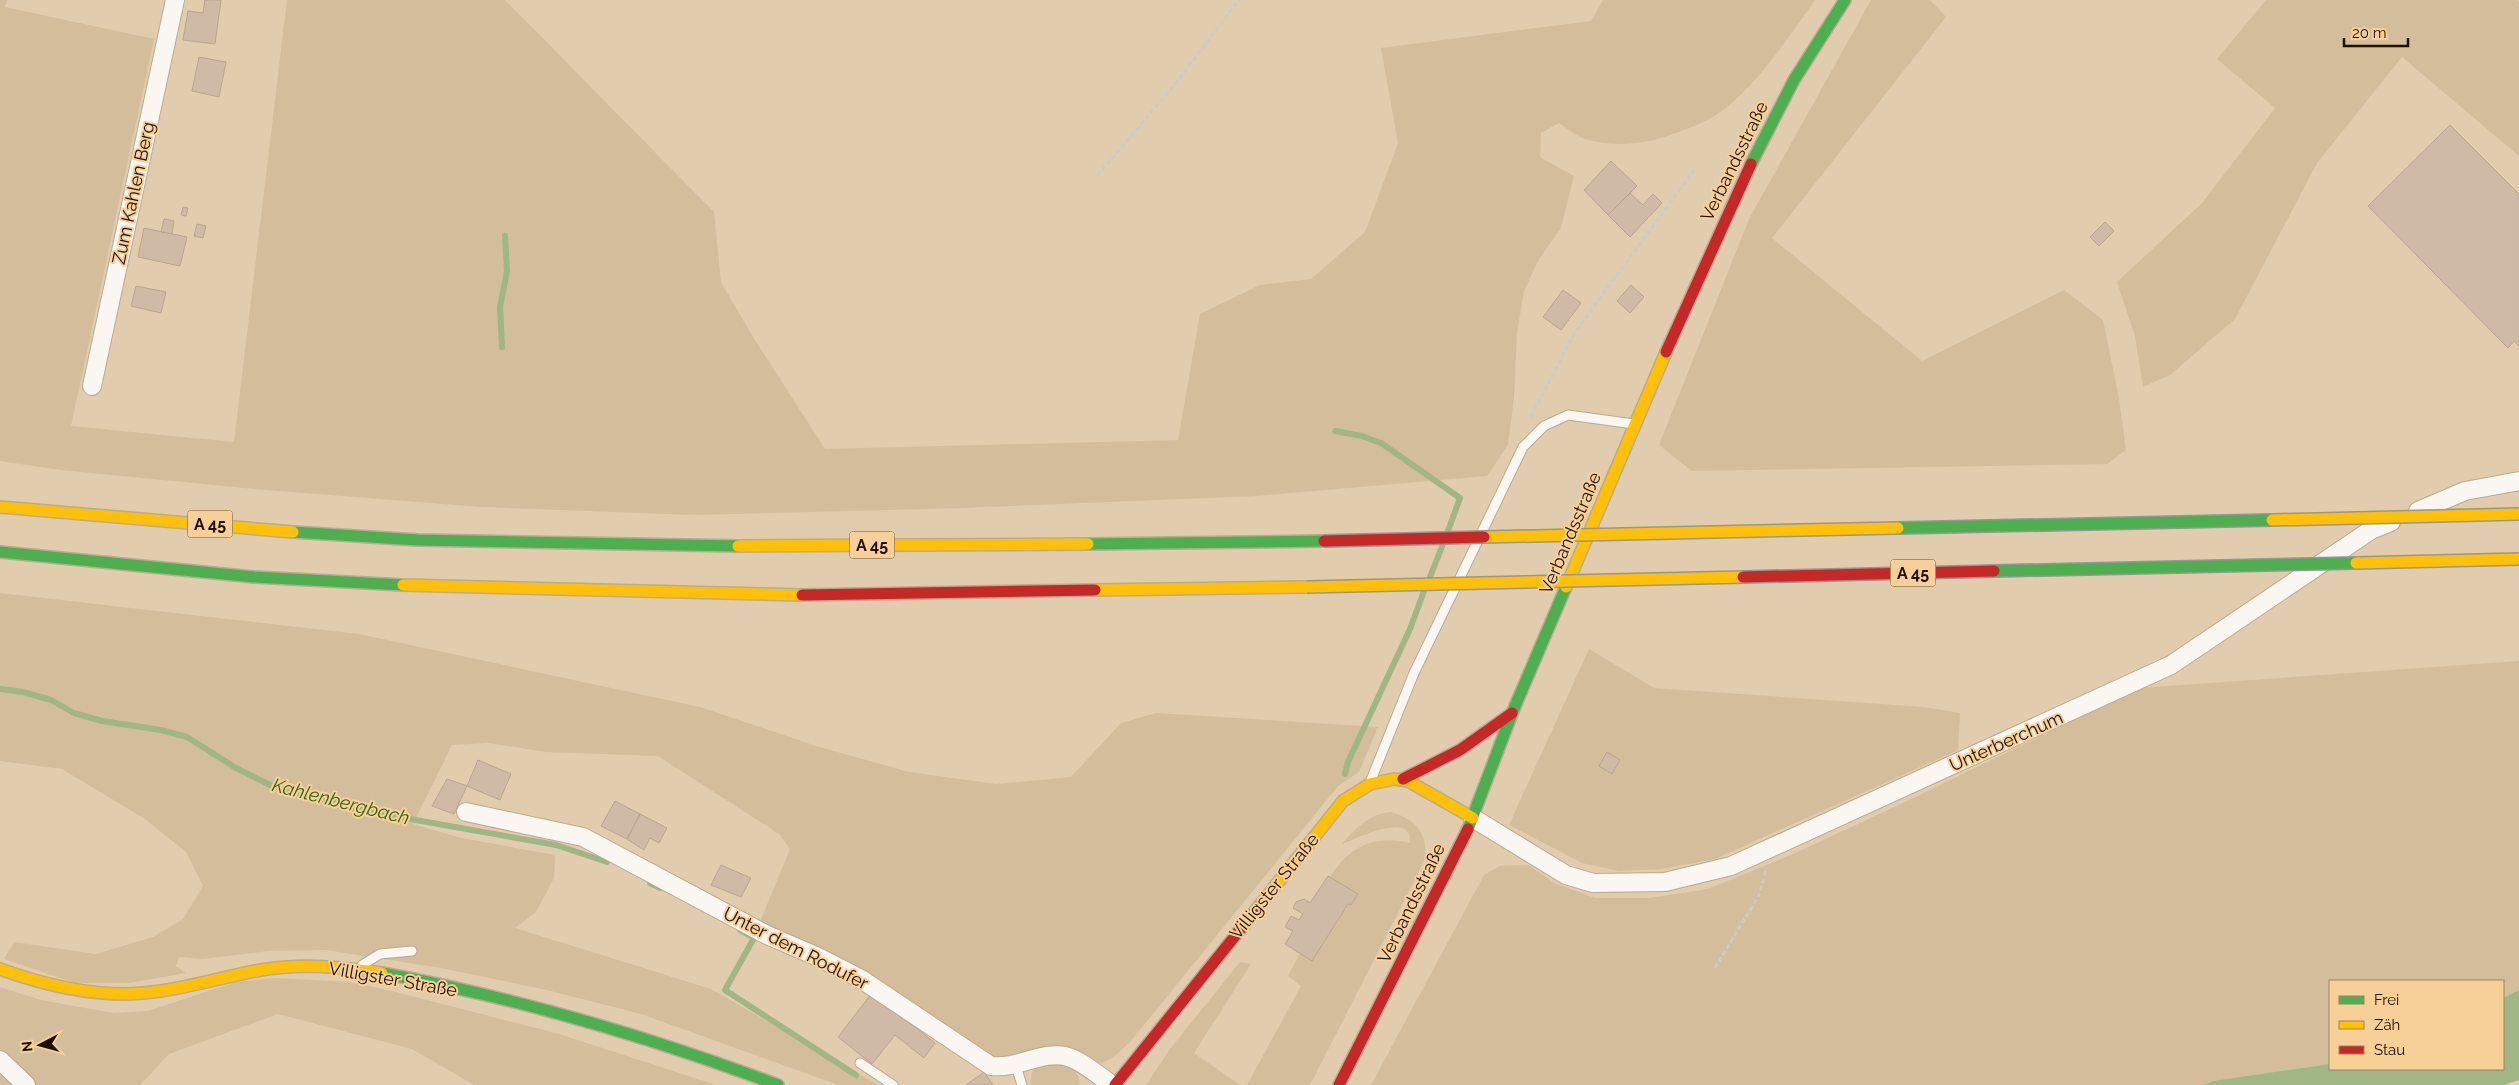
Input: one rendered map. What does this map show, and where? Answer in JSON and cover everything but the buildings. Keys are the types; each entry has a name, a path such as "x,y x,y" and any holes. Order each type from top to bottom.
{"main road":[{"name":"Verbandsstraße","path":"1339,1085 1473,818 1513,711 1635,424 1740,186 1794,80 1846,0"},
{"name":"A 45","path":"0,507 312,534 420,540 780,546 1324,542 2519,514"},
{"name":"A 45","path":"0,552 264,578 386,585 810,595 1307,587 2519,559"},
{"name":"Villigster Straße","path":"1114,1085 1343,801 1359,788 1381,780 1403,779 1465,750 1513,711"},
{"path":"1403,779 1473,818"},
{"name":"Villigster Straße","path":"0,969 63,989 134,994 169,990 257,970 285,966 355,969 422,981 645,1038 778,1085"}],"street":[{"name":"Zum Kahlen Berg","path":"92,386 175,0"},
{"name":"Unterberchum","path":"1473,818 1566,874 1593,883 1666,882 1731,866 2171,666 2371,530 2465,492 2519,481"},
{"name":"Unter dem Rodufer","path":"466,812 582,837 767,935 818,957 861,979 991,1066 1016,1066 1044,1057 1065,1056 1114,1085"},
{"path":"0,1060 26,1085"}],"lane":[{"path":"1369,784 1414,673 1522,447 1544,426 1568,414 1635,424"},
{"path":"355,969 380,954 412,950"},
{"path":"860,1064 893,1085"},
{"path":"1016,1066 1022,1085"}],"path":[{"path":"1097,176 1172,88 1239,0"},
{"path":"1522,447 1531,415 1574,334 1694,170"},
{"path":"1715,968 1759,895 1774,846"}],"shaded area":[{"path":"0,0 7,0 5,7 154,39 71,426 234,442 287,0 505,0 714,212 721,282 753,337 825,449 1178,440 1200,314 1260,285 1311,279 1365,232 1398,143 1381,48 1591,21 1603,0 1815,0 1757,77 1730,104 1704,122 1654,140 1625,144 1595,142 1585,139 1559,123 1541,133 1540,157 1574,176 1561,228 1539,259 1524,291 1517,333 1514,397 1508,445 1487,476 1257,496 963,508 692,515 481,507 254,489 61,470 0,461"},
{"path":"1871,0 1930,0 1946,17 1772,238 1922,361 2064,290 2103,320 2119,398 2126,450 2107,464 1692,471 1659,445 1749,219"},
{"path":"2266,0 2517,0 2519,2 2519,156 2402,57 2317,163 2235,319 2170,375 2143,387 2135,336 2117,282 2202,203 2275,108 2217,59"},
{"path":"0,593 359,634 700,707 816,746 909,772 996,784 1071,777 1121,723 1156,713 1378,727 1359,772 1338,786 1131,1041 1111,1058 1097,1064 994,1061 759,924 790,849 779,834 658,756 546,752 488,743 452,745 413,824 461,838 555,855 554,878 536,912 515,928 711,989 878,1085 838,1085 641,1014 547,990 441,968 326,950 268,951 202,959 179,957 176,966 186,973 129,983 75,983 4,959 14,942 96,954 153,937 183,919 203,886 186,852 145,819 62,769 0,761"},
{"path":"1589,649 1654,688 1924,707 1960,713 1958,750 1715,859 1662,869 1619,871 1582,863 1509,825"},
{"path":"2519,661 2519,990 2504,998 2504,980 2329,980 2329,1064 2213,1081 2204,1085 1371,1085 1484,875 1500,866 1528,865 1554,883 1595,898 1650,898 1708,889 1791,855 1901,804 2139,688"},
{"path":"1391,812 1408,819 1420,830 1425,844 1424,862 1310,1085 1247,1085 1301,986 1288,976 1300,953 1312,961 1348,904 1351,905 1358,894 1330,877 1345,858 1364,845 1385,840 1410,843 1409,833 1403,828 1394,827 1371,832 1342,844 1358,827 1370,819 1383,813"},
{"path":"1240,962 1251,964 1194,1053 1240,1085 1146,1085 1170,1049"},
{"path":"275,978 350,982 392,991 559,1034 716,1085 474,1085 412,1049 278,1014 169,1054 140,1085 0,1085 0,987 41,1000 113,1013 148,1011 236,982"},
{"path":"2519,990 2519,1080 2504,1085 2204,1085 2213,1081 2329,1064 2329,1070 2504,1070 2504,998"},
{"path":"1057,1062 1066,1065 1076,1072 1080,1085 1030,1085 1032,1072 1038,1066"}],"waterway":[{"path":"502,347 500,307 507,271 505,236"},
{"path":"1335,431 1362,436 1381,443 1460,498 1448,531"},
{"path":"1430,577 1443,544"},
{"path":"1345,774 1348,762 1410,629 1424,591"},
{"name":"Kahlenbergbach","path":"0,689 23,692 51,700 74,713 102,721 161,730 187,737 236,768 270,785 365,811 556,845 607,862"},
{"name":"Kahlenbergbach","path":"650,883 660,888"},
{"name":"Kahlenbergbach","path":"740,930 754,938 725,990 856,1075"}],"traffic: fast":[{"path":"1751,164 1794,80 1845,0"},
{"path":"1898,528 2272,520"},
{"path":"293,532 418,540 738,546"},
{"path":"1088,544 1324,541"},
{"path":"0,552 254,577 403,585"},
{"path":"1994,571 2356,563"},
{"path":"1468,829 1513,711 1566,587"},
{"path":"382,973 483,994 583,1020 730,1067 778,1085"}],"traffic: slow":[{"path":"1566,587 1666,352"},
{"path":"0,507 293,532"},
{"path":"2272,520 2519,514"},
{"path":"1484,537 1898,528"},
{"path":"738,546 1088,544"},
{"path":"2356,563 2519,559"},
{"path":"1307,587 1743,577"},
{"path":"403,585 802,595"},
{"path":"1095,590 1307,587"},
{"path":"1260,905 1343,801 1370,784 1394,779 1408,781 1473,818"},
{"path":"0,969 62,987 110,994 161,991 276,968 322,967 382,973"}],"traffic: jam":[{"path":"1666,352 1751,164"},
{"path":"1324,541 1484,537"},
{"path":"1743,577 1994,571"},
{"path":"802,595 1095,590"},
{"path":"1403,779 1460,750 1512,713"},
{"path":"1339,1085 1468,829"},
{"path":"1115,1085 1260,905"}]}
